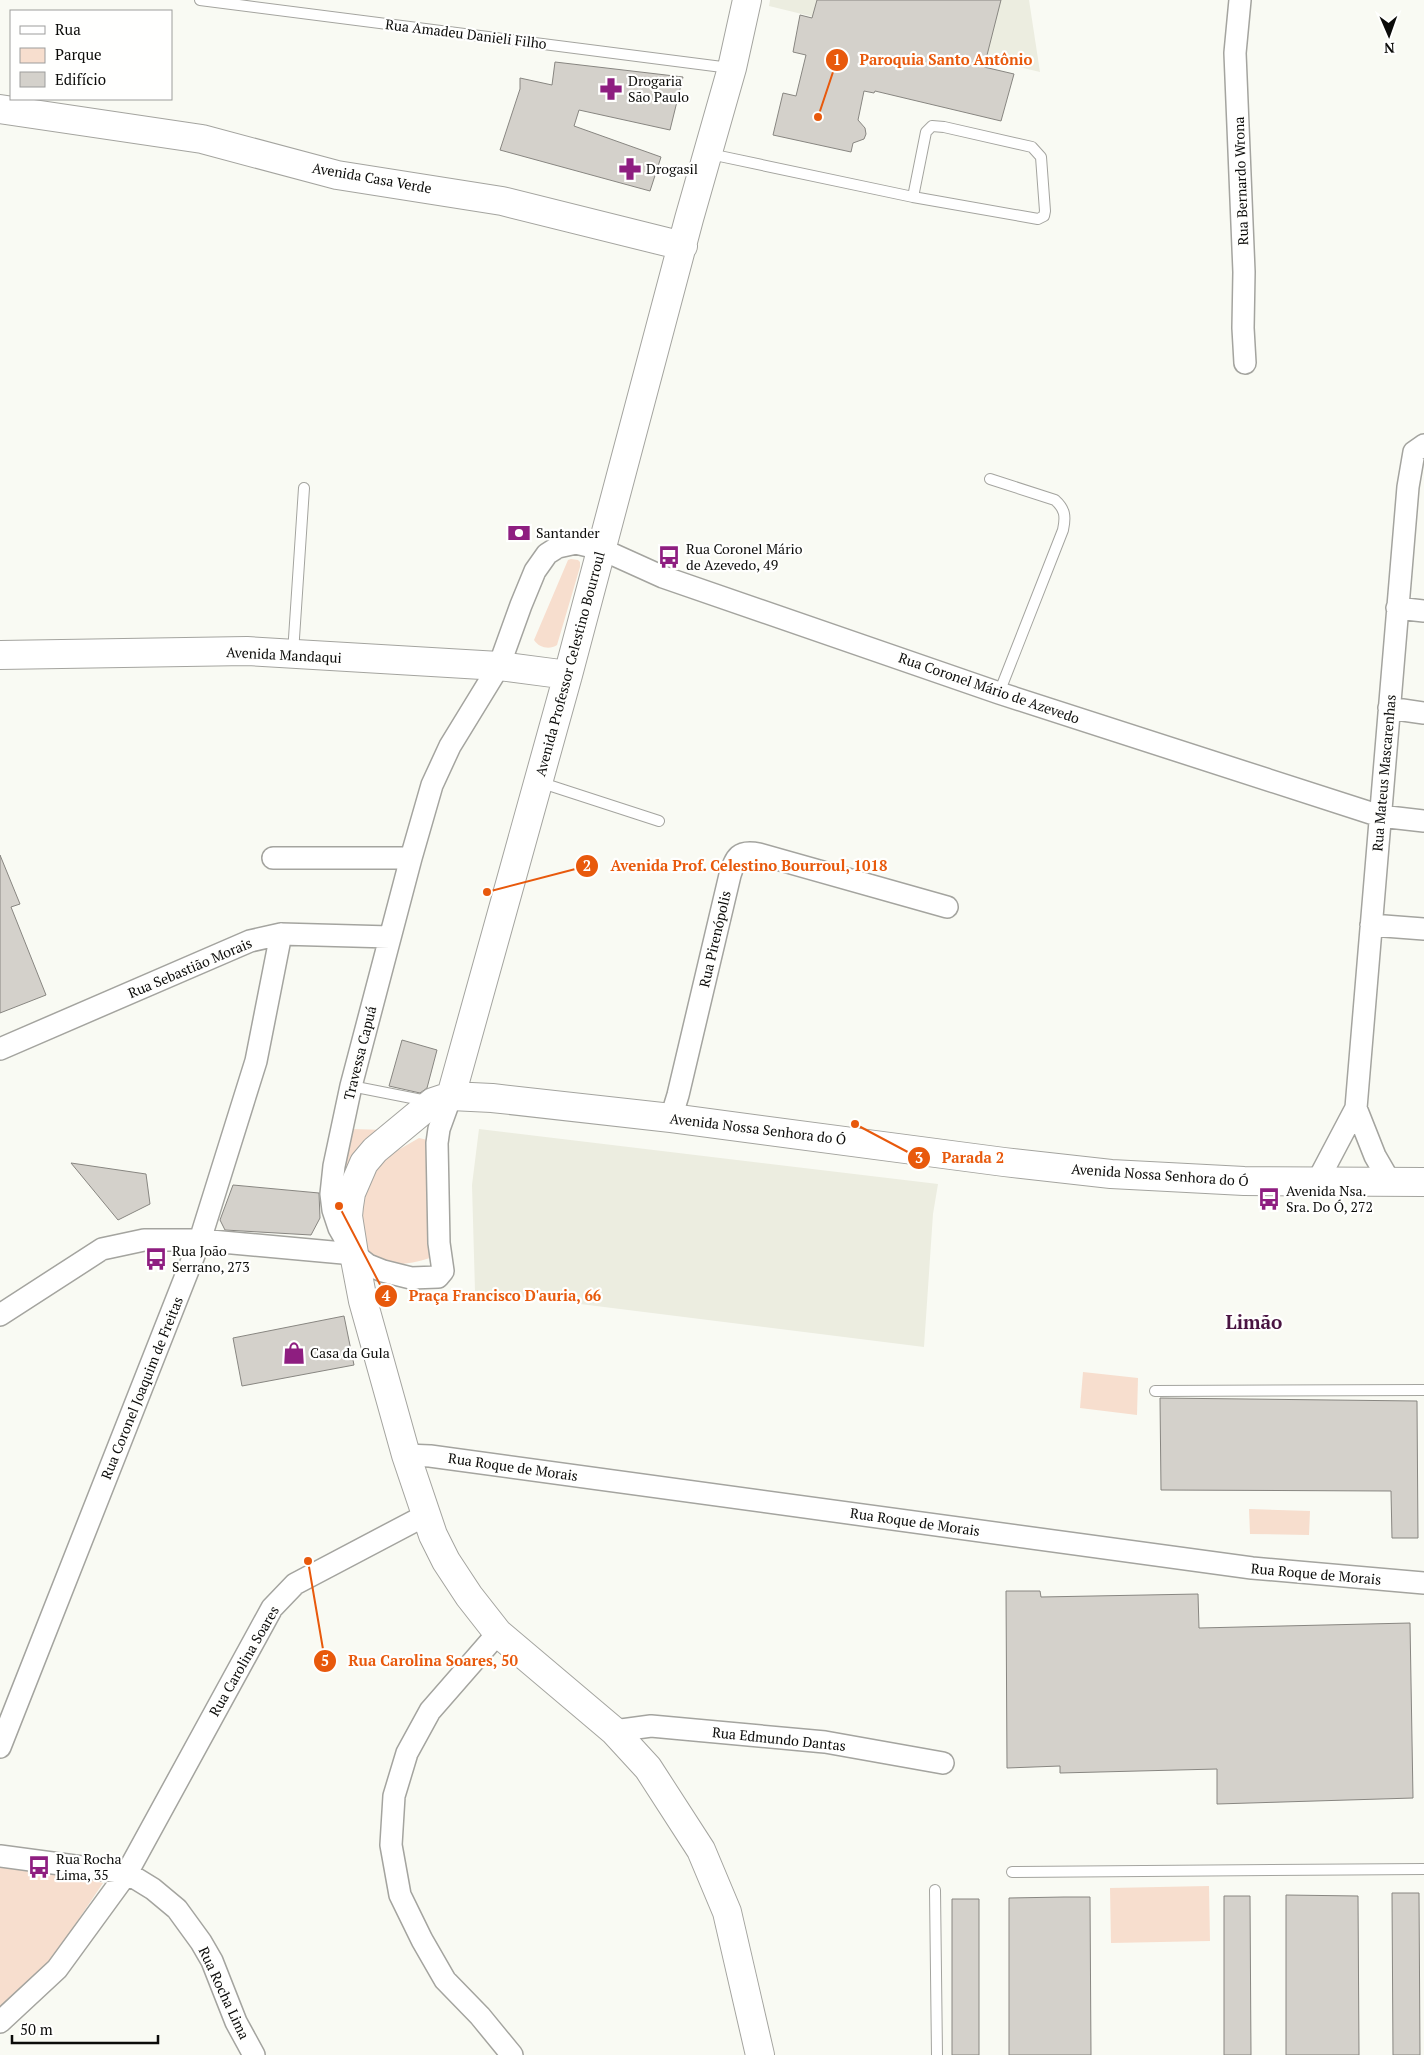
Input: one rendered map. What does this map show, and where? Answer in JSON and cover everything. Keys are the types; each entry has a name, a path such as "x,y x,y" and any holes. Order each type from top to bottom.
{"main road":[{"name":"Avenida Professor Celestino Bourroul","path":"442,1099 538,782 568,674 732,68 746,0"},
{"name":"Avenida Casa Verde","path":"0,109 202,139 337,175 502,201 683,246"},
{"name":"Avenida Mandaqui","path":"0,655 247,652 499,666 568,674"},
{"name":"Avenida Nossa Senhora do Ó","path":"442,1099 492,1098 671,1118 1004,1162 1111,1174 1244,1181 1424,1182"},
{"path":"442,1099 374,1150 364,1163 351,1193 348,1211 363,1301 406,1455 426,1515 446,1561 468,1596 498,1633 614,1731 648,1768 701,1850 727,1912 760,2055"}],"street":[{"name":"Rua Bernardo Wrona","path":"1240,0 1235,53 1244,272 1243,328 1245,363"},
{"name":"Rua Mateus Mascarenhas","path":"1317,1182 1356,1108 1397,608 1411,463 1414,452 1424,445"},
{"name":"Rua Coronel Mário de Azevedo","path":"499,666 520,605 535,571 547,554 558,547 576,543 601,549 663,577 999,693 1380,816 1424,821"},
{"path":"1397,608 1424,611"},
{"name":"Travessa Capuá","path":"354,1254 339,1228 333,1210 331,1194 340,1132 351,1086 410,858 432,785 450,746 499,666"},
{"path":"1389,708 1424,713"},
{"name":"Rua Pirenópolis","path":"671,1118 730,875 736,858 743,854 759,854 948,907"},
{"path":"273,858 410,858"},
{"path":"1371,924 1424,929"},
{"name":"Rua Sebastião Morais","path":"0,1049 250,941 281,934 390,937"},
{"name":"Rua Coronel Joaquim de Freitas","path":"0,1746 200,1240 256,1061 281,934"},
{"path":"0,1315 102,1249 144,1240 200,1240 354,1254 368,1265 411,1278 441,1275 443,1271 439,1243 437,1144 442,1099"},
{"name":"Rua Mateus Mascarenhas","path":"1356,1108 1375,1156 1390,1182"},
{"name":"Rua Roque de Morais","path":"406,1455 430,1456 1252,1568 1424,1583"},
{"name":"Rua Carolina Soares","path":"0,2022 57,1969 127,1873 272,1608 295,1584 426,1515"},
{"path":"498,1633 430,1711 407,1753 394,1796 391,1845 400,1895 422,1940 445,1980 480,2016 512,2055"},
{"name":"Rua Edmundo Dantas","path":"614,1731 652,1726 825,1742 943,1763"},
{"path":"0,1856 127,1873"},
{"name":"Rua Rocha Lima","path":"127,1873 152,1888 177,1909 201,1942 212,1961 236,2022 254,2055"}],"lane":[{"name":"Rua Amadeu Danieli Filho","path":"200,0 732,68"},
{"path":"708,154 913,197 1038,219 1044,216 1045,210 1041,157 1032,147 932,126 926,132 913,197"},
{"path":"990,479 1055,500 1062,507 1066,517 1063,530 999,693"},
{"path":"293,654 304,488"},
{"path":"538,782 659,821"},
{"path":"351,1086 442,1099"},
{"path":"1155,1391 1424,1390"},
{"path":"1012,1872 1424,1869"},
{"path":"935,1890 937,2055"}],"shaded area":[{"path":"770,0 1029,0 1040,72 769,6"},
{"path":"479,1129 938,1184 933,1214 924,1347 475,1291 472,1185"}],"green space":[{"path":"568,560 578,560 580,567 557,645 545,647 534,640"},
{"path":"351,1129 387,1130 335,1196"},
{"path":"419,1138 432,1141 434,1241 430,1258 405,1264 388,1264 372,1260 364,1256 356,1204 374,1164"},
{"path":"1083,1372 1138,1378 1137,1415 1080,1408"},
{"path":"1249,1509 1310,1511 1309,1535 1250,1534"},
{"path":"0,1860 103,1883 48,1965 0,2008"},
{"path":"1209,1886 1210,1941 1111,1943 1110,1888"}],"building":[{"path":"817,0 1001,0 984,67 1014,74 1001,121 875,91 874,93 864,91 858,120 865,128 866,134 864,139 853,143 851,152 773,135 783,93 796,96 806,55 793,52 800,15 812,18"},
{"path":"555,62 683,77 670,130 579,110 574,126 661,157 650,191 500,150 520,89 520,78 552,85"},
{"path":"0,855 20,904 11,907 46,995 0,1013"},
{"path":"402,1040 437,1050 427,1088 420,1093 389,1086"},
{"path":"71,1163 146,1174 150,1204 118,1220"},
{"path":"233,1185 319,1193 320,1218 311,1235 225,1230 220,1220"},
{"name":"Casa da Gula","path":"344,1316 354,1365 242,1386 233,1338"},
{"path":"1160,1398 1417,1401 1418,1538 1392,1538 1391,1491 1161,1490"},
{"path":"1006,1591 1040,1591 1041,1597 1198,1594 1199,1628 1410,1623 1413,1798 1217,1804 1217,1769 1060,1773 1060,1766 1007,1768"},
{"path":"1392,1893 1419,1893 1420,2055 1393,2055"},
{"path":"1286,1895 1358,1896 1359,2055 1286,2055"},
{"path":"1224,1896 1250,1896 1251,2055 1224,2055"},
{"path":"1090,1897 1091,2055 1009,2055 1009,1898"},
{"path":"952,1899 979,1899 979,2055 952,2055"}],"place":[{"name":"Drogaria São Paulo","path":"611,89"},
{"name":"Paroquia Santo Antônio","path":"818,117"},
{"name":"Drogasil","path":"630,169"},
{"name":"Santander","path":"519,533"},
{"name":"Rua Coronel Mário de Azevedo, 49","path":"669,557"},
{"name":"Avenida Prof. Celestino Bourroul, 1018","path":"487,892"},
{"name":"Parada 2","path":"855,1124"},
{"name":"Avenida Nsa. Sra. Do Ó, 272","path":"1269,1199"},
{"name":"Praça Francisco D'auria, 66","path":"339,1206"},
{"name":"Rua João Serrano, 273","path":"156,1259"},
{"name":"Casa da Gula","path":"294,1353"},
{"name":"Rua Carolina Soares, 50","path":"308,1561"},
{"name":"Rua Rocha Lima, 35","path":"39,1867"}],"district":[{"name":"Limão","path":"1254,1322"}]}
